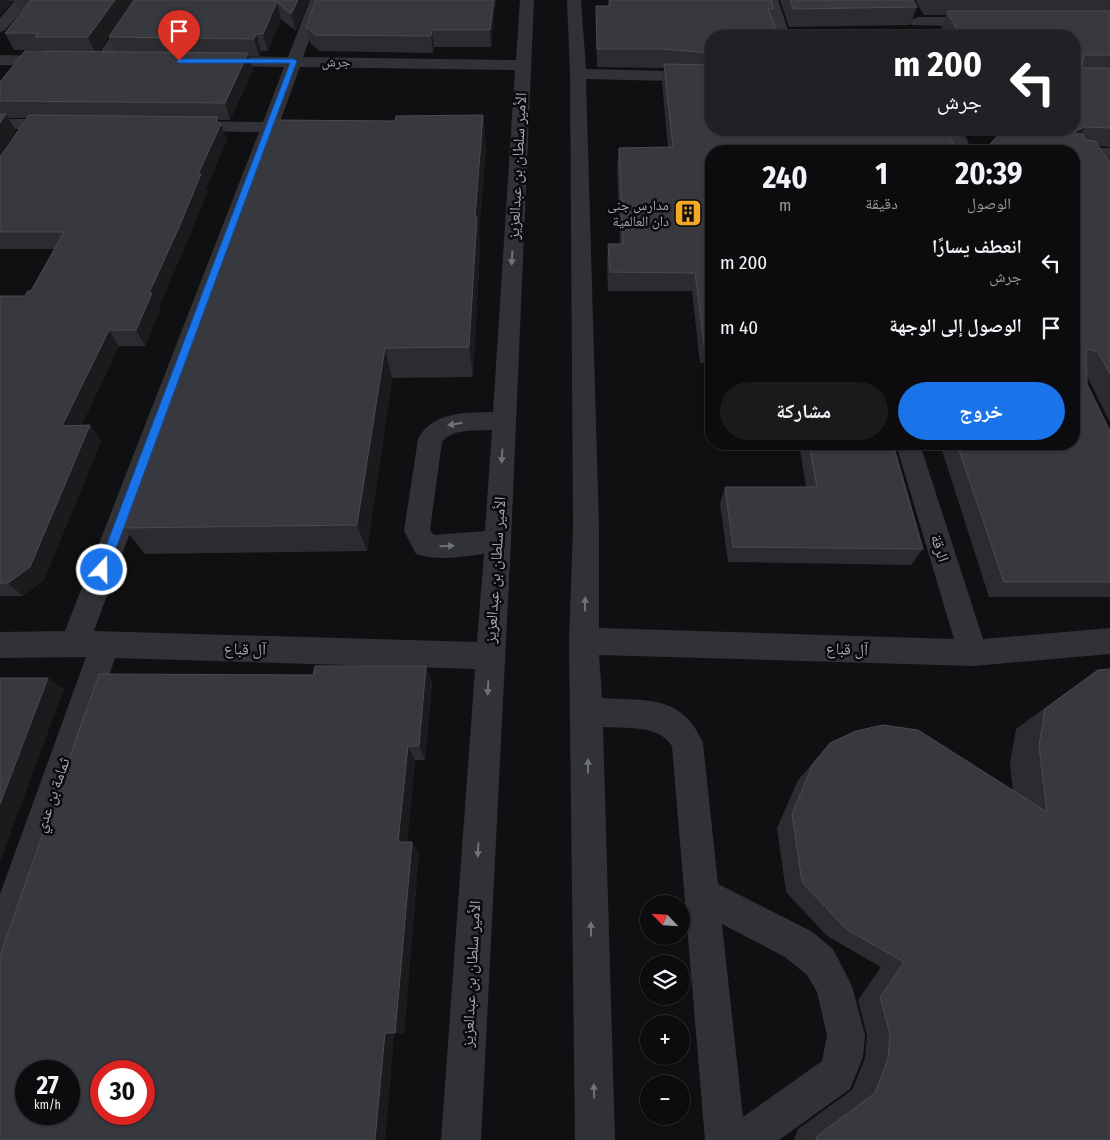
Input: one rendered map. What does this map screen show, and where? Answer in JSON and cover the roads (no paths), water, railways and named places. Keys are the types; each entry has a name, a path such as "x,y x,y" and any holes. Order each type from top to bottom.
{"street":[{"path":"2,22 24,0"},
{"path":"102,61 142,0"},
{"name":"ثمامة بن عدي","path":"0,944 90,644 270,127 317,0"},
{"name":"الأمير سلطان بن عبدالعزيز","path":"461,1140 498,541 526,0"},
{"path":"574,0 578,74 586,527 584,641 588,712 595,1140"},
{"path":"770,0 780,30"},
{"path":"910,7 923,30"},
{"path":"918,22 992,22"},
{"path":"0,60 122,61"},
{"name":"جرش","path":"198,61 523,65"},
{"path":"578,74 705,77"},
{"path":"0,124 82,125"},
{"path":"21,140 32,124"},
{"path":"171,126 270,127"},
{"path":"498,541 448,547 426,546 417,531 430,439 440,428 456,424 504,420"},
{"name":"الرقة","path":"910,450 973,653"},
{"name":"آل قباع","path":"584,641 973,653 1110,641"},
{"name":"آل قباع","path":"0,645 90,644 490,656"},
{"path":"588,712 658,716 678,728 687,743 725,1140"},
{"path":"701,894 798,944 820,962 834,986 846,1034 844,1057 836,1075 745,1140"}],"place":[{"name":"مدارس جنى دان العالمية","path":"688,213"}]}
